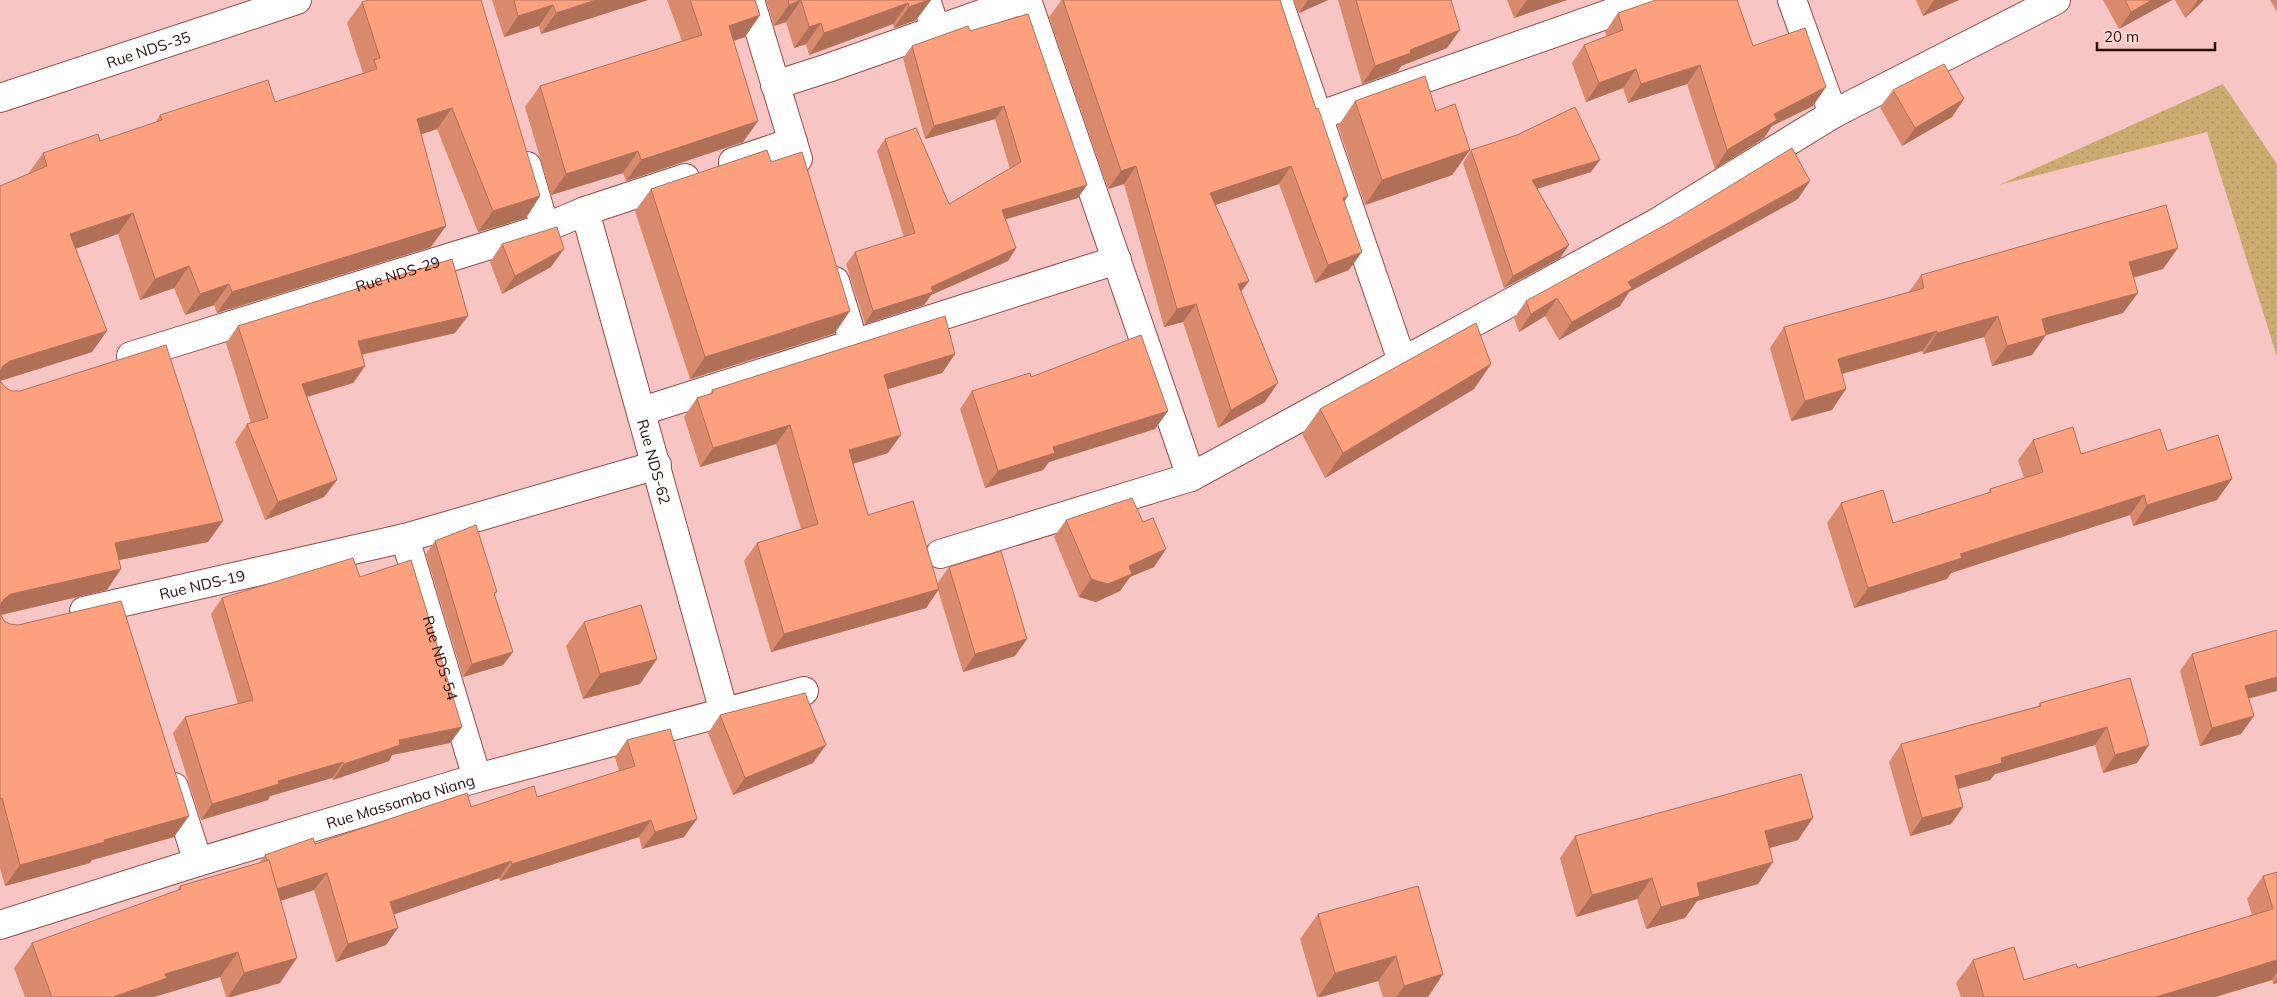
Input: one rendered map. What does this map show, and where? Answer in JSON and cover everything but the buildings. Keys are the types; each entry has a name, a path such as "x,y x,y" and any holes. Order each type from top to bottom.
{"street":[{"name":"Rue NDS-35","path":"0,98 297,0"},
{"path":"750,0 806,185"},
{"path":"926,0 936,30"},
{"path":"775,85 1021,0"},
{"path":"1027,0 1191,477"},
{"path":"1278,0 1402,361"},
{"path":"1318,116 1584,11 1648,0"},
{"path":"1792,0 1833,114"},
{"path":"940,554 1191,477 1656,223 1833,114 2056,0"},
{"path":"519,142 545,228"},
{"name":"Rue NDS-29","path":"103,365 545,228 586,211 793,142"},
{"name":"Rue NDS-62","path":"586,211 724,712"},
{"path":"829,260 854,343"},
{"path":"642,411 1117,260"},
{"name":"Rue NDS-19","path":"58,617 405,538 657,466"},
{"name":"Rue NDS-54","path":"405,538 477,778"},
{"path":"116,604 125,631"},
{"name":"Rue Massamba Niang","path":"0,925 198,862 477,778 804,691"},
{"path":"166,760 198,862"}],"shaded area":[{"path":"2223,84 2277,164 2277,357 2207,132 1999,185"}]}
